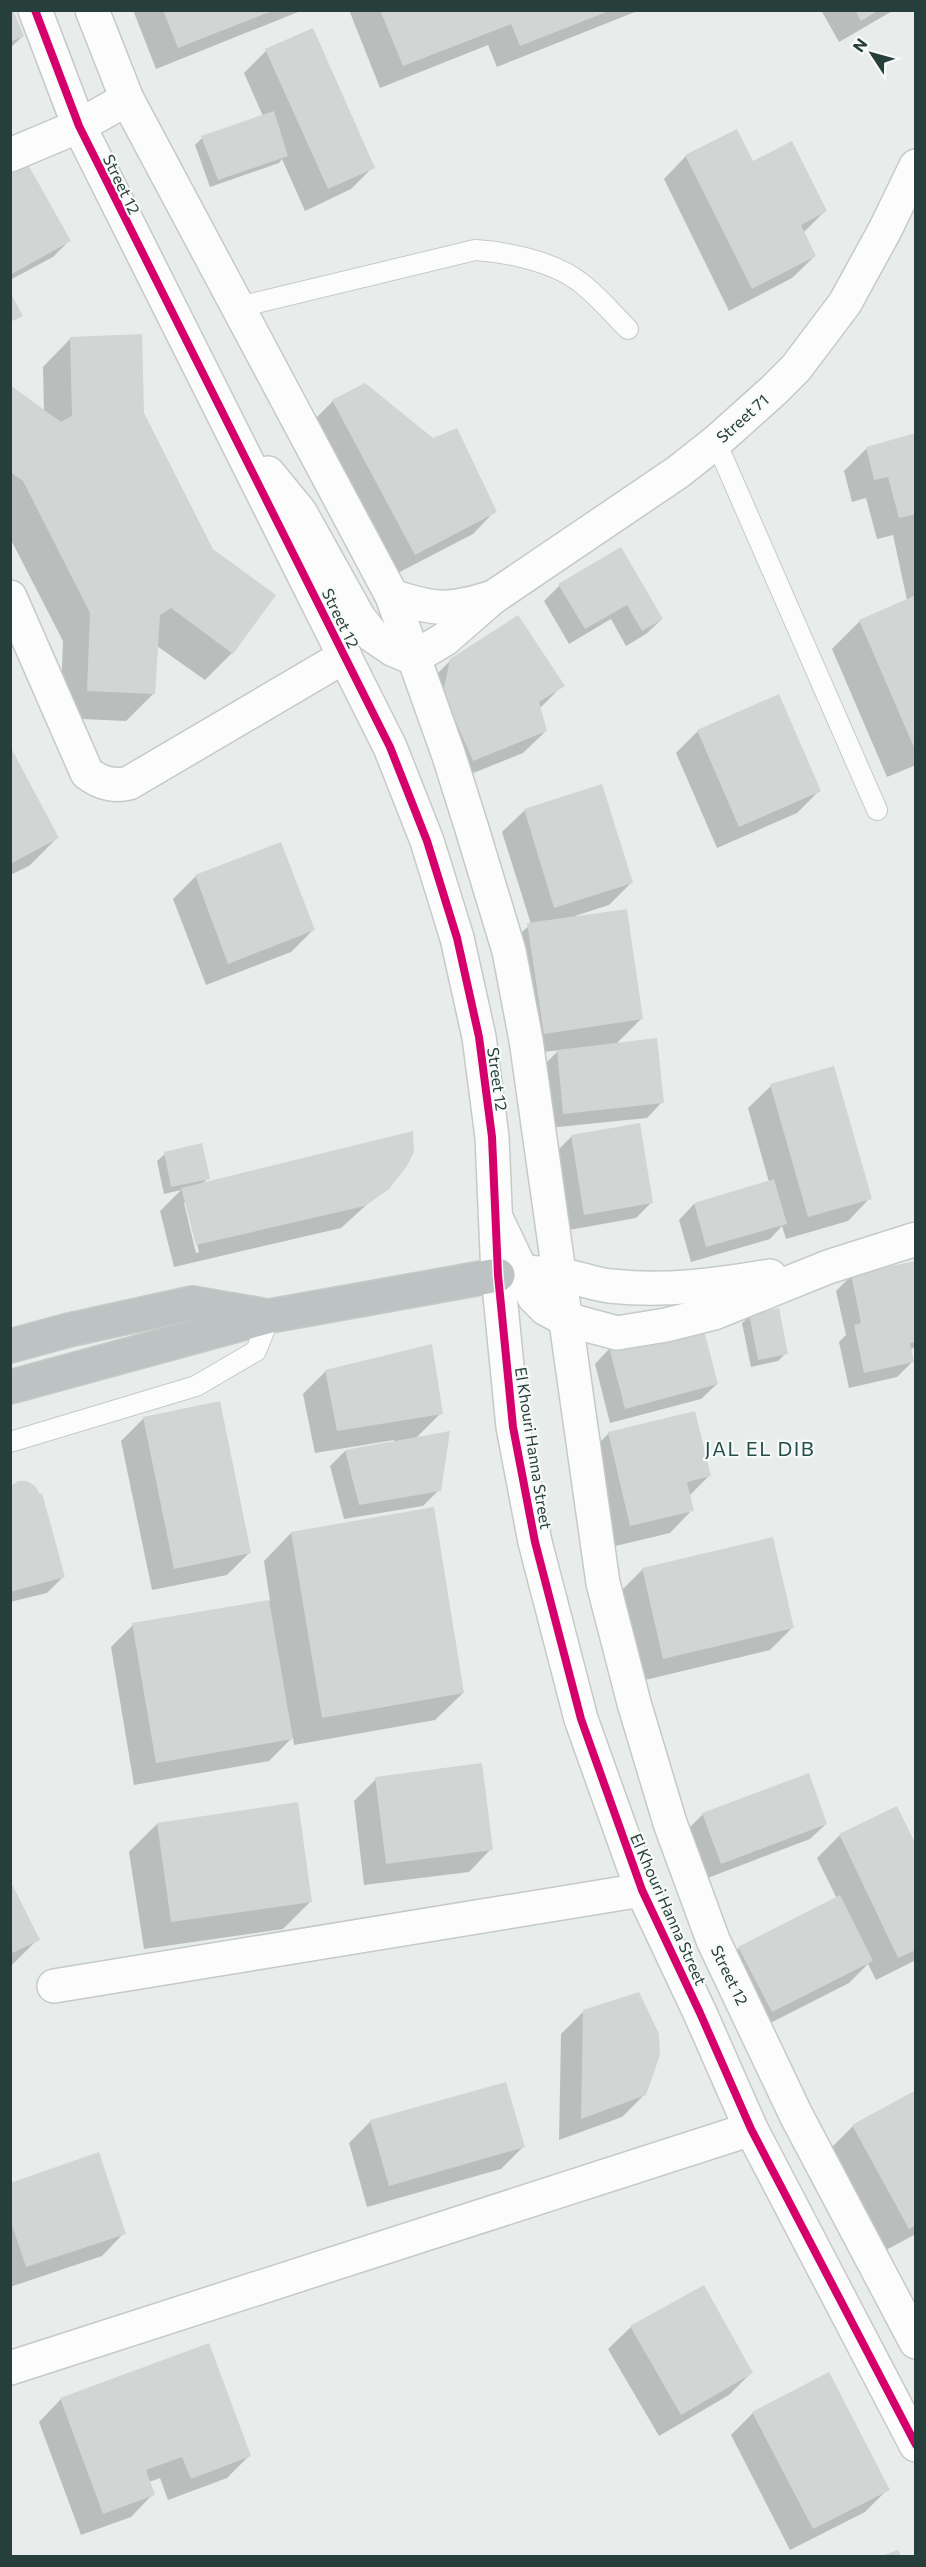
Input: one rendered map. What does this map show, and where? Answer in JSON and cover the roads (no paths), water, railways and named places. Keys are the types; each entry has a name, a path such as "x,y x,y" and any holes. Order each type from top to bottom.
{"highway":[{"path":"10,1387 260,1319 511,1274"},
{"path":"10,1346 69,1330 192,1303 260,1319"}],"street":[{"name":"Street 12","path":"35,10 79,126 390,747 419,820 457,938 479,1037 492,1137 496,1218 511,1274"},
{"name":"Street 12","path":"92,10 128,99 392,596 449,756 508,951 528,1050 603,1583 634,1703 670,1823 713,1940 796,2115 907,2306 915,2343"},
{"path":"10,155 79,126 128,99"},
{"name":"Street 71","path":"413,658 445,639 492,598 678,472 716,442 796,368 845,303 885,230 915,166"},
{"path":"235,439 276,482 300,512 359,618 373,636 392,650 413,658"},
{"name":"Street 71","path":"392,596 424,607 459,608 492,598"},
{"path":"10,597 87,773 111,785 129,783 345,656"},
{"path":"511,1274 546,1309 565,1319 617,1333 666,1325 714,1313 828,1267 915,1239"},
{"path":"511,1274 560,1275 607,1286 654,1290 702,1287 828,1267"},
{"name":"El Khouri Hanna Street","path":"511,1274 513,1427 535,1542 581,1719 642,1890 751,2129 915,2441"},
{"path":"54,1986 642,1890"},
{"path":"10,2368 796,2115"}],"lane":[{"path":"239,307 475,250 508,252 547,266 580,282 627,329"},
{"path":"716,442 877,810"},
{"path":"10,1442 196,1386 256,1351 260,1319"}],"district":[{"name":"JAL EL DIB","path":"760,1448"}]}
